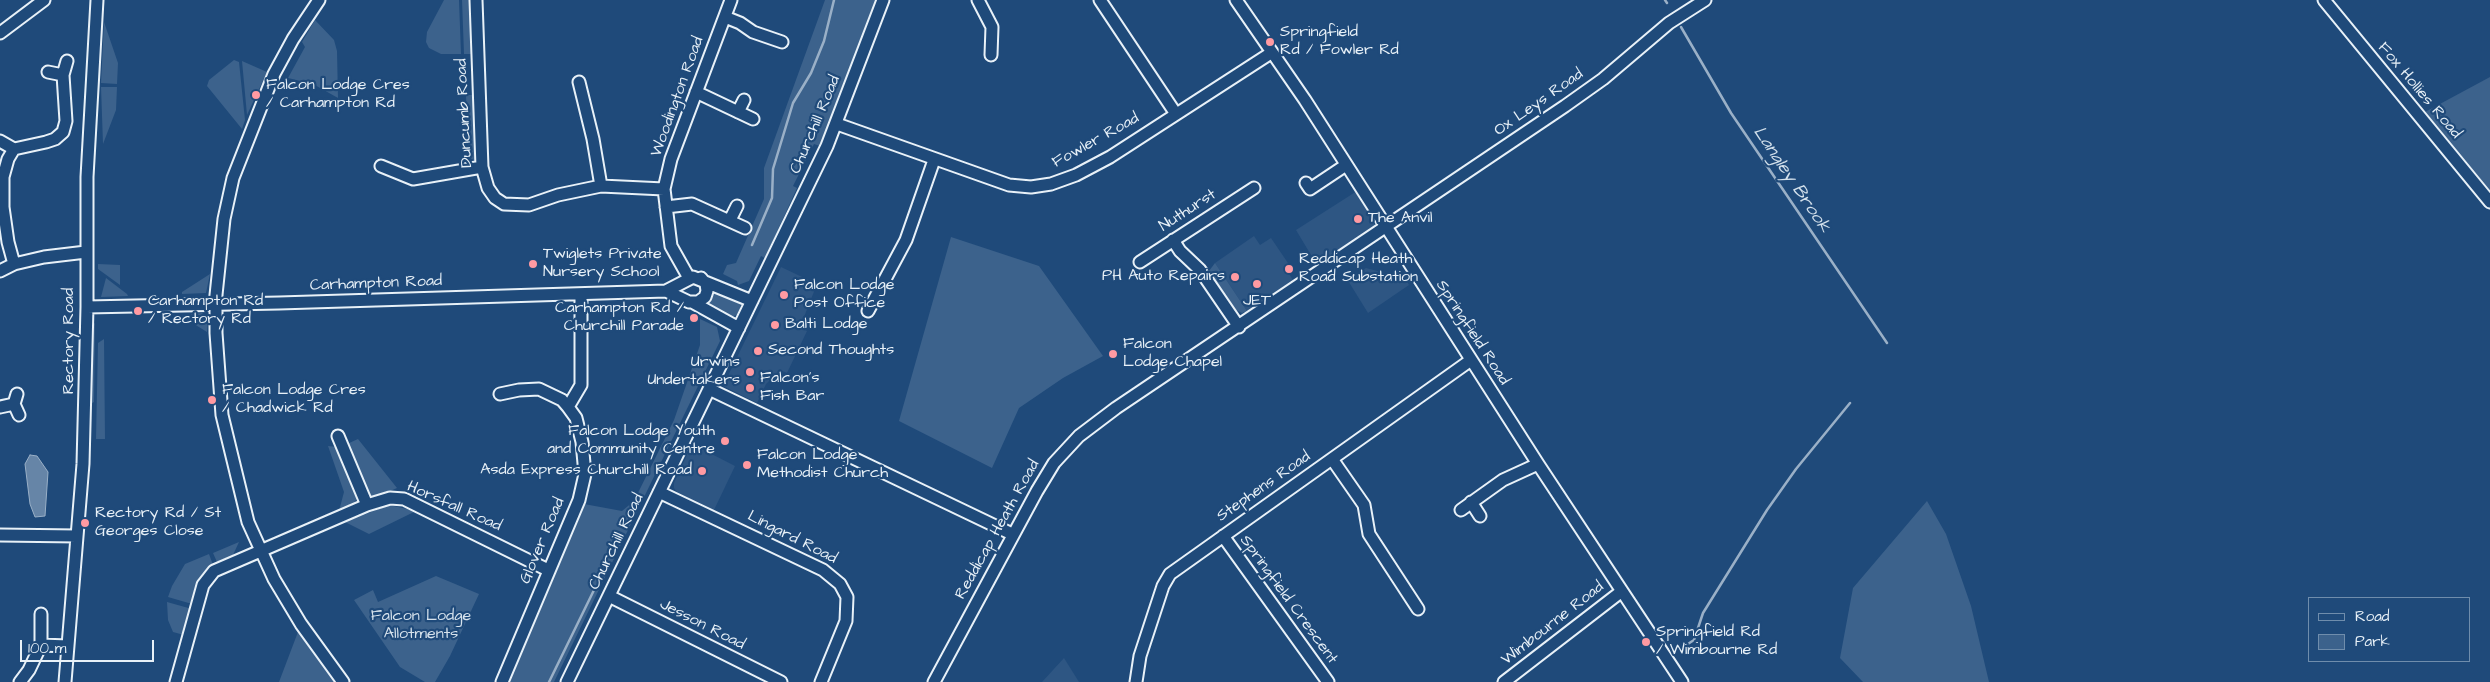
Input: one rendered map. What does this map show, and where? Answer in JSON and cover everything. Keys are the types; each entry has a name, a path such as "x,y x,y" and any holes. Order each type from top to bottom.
{"street":[{"path":"0,33 44,0"},
{"name":"Rectory Road","path":"65,682 78,536 86,414 87,177 97,0"},
{"path":"319,0 293,39 274,74 236,169 224,219 215,305 222,415 242,500 274,579 301,624 343,682"},
{"name":"Duncumb Road","path":"476,0 482,167 488,188 495,198 504,204 514,206 529,205 558,195 601,186 664,189"},
{"name":"Woodington Road","path":"666,207 664,189 671,159 731,0"},
{"name":"Churchill Road","path":"568,682 740,328 836,124 883,0"},
{"path":"978,0 992,27 991,54"},
{"path":"1100,0 1176,114"},
{"name":"Springfield Road","path":"1236,0 1346,165 1538,464 1682,682"},
{"name":"Ox Leys Road","path":"1386,227 1565,106 1603,78 1669,23 1705,0"},
{"name":"Fox Hollies Road","path":"2324,0 2490,202"},
{"path":"725,17 740,22 754,32 782,42"},
{"name":"Fowler Road","path":"836,124 1009,185 1031,187 1051,184 1076,176 1110,157 1271,53"},
{"path":"0,141 14,149 46,142 63,132 66,121 63,75 67,61"},
{"path":"48,72 63,75"},
{"path":"579,82 593,139 601,186"},
{"path":"696,92 753,119"},
{"path":"738,112 744,100"},
{"path":"14,149 8,159 3,177 3,207 8,242 14,264"},
{"path":"868,311 906,240 934,160"},
{"path":"1306,183 1310,189 1346,165"},
{"path":"380,166 413,179 482,167"},
{"name":"Nuthurst","path":"1140,262 1254,188"},
{"path":"745,228 692,204 666,207 671,246 692,280 752,301"},
{"path":"730,220 737,206"},
{"name":"Reddicap Heath Road","path":"934,682 1012,534 1054,463 1079,436 1116,408 1386,227"},
{"path":"1173,240 1180,251 1200,270 1239,327"},
{"path":"0,271 14,264 44,256 86,252"},
{"path":"692,280 707,285 707,293 702,300 689,301 682,290 692,280"},
{"name":"Carhampton Road","path":"666,292 692,280"},
{"name":"Carhampton Road","path":"87,307 666,292 689,301 740,328"},
{"path":"500,394 518,390 539,389 562,400 568,407 581,386 581,294"},
{"name":"Stephens Road","path":"1136,682 1140,656 1163,586 1170,574 1471,360"},
{"path":"709,390 1012,534"},
{"path":"0,407 17,404"},
{"name":"Glover Road","path":"502,682 579,500 585,474 582,442 576,418 568,407"},
{"path":"338,436 367,505"},
{"path":"1332,458 1364,505 1369,534 1412,604"},
{"path":"1461,510 1503,480 1538,464"},
{"name":"Lingard Road","path":"659,492 823,570 840,584 847,597 846,621 821,682"},
{"name":"Horsfall Road","path":"176,682 203,585 214,571 367,505 390,498 404,499 548,570"},
{"path":"1471,502 1480,516"},
{"path":"0,535 78,536"},
{"name":"Springfield Crescent","path":"1223,536 1328,682"},
{"name":"Wimbourne Road","path":"1504,682 1622,591"},
{"name":"Jesson Road","path":"609,596 781,682"},
{"path":"20,682 29,670 41,645 41,614"},
{"path":"41,645 68,646"}],"shaded area":[{"path":"1357,191 1375,225 1317,265 1296,230"},
{"path":"1254,236 1260,245 1271,238 1290,266 1286,269 1293,280 1247,311 1215,263"},
{"path":"781,267 817,284 800,327 807,331 787,373 780,370 766,384 757,403 723,386"},
{"path":"1366,268 1396,276 1403,274 1409,285 1368,313 1347,279"},
{"path":"692,444 735,466 714,510 677,492 674,488 674,483"},
{"path":"30,455 37,456 48,472 45,516 35,517 30,504 25,464"},
{"path":"1064,658 1079,682 1042,682"}],"green space":[{"path":"444,0 459,0 461,54 441,54 429,48 426,42 427,32"},
{"path":"462,0 472,0 473,54 464,54"},
{"path":"825,0 877,0 846,86 820,146 814,144 793,186 797,188 765,258 761,256 749,281 738,285 737,281 723,274 727,265 736,263 764,199 764,168"},
{"path":"315,20 334,40 337,51 338,98 313,84 288,78 305,47 302,42"},
{"path":"104,22 118,63 117,84 101,83"},
{"path":"234,60 239,62 245,120 242,129 207,86 209,80"},
{"path":"242,61 267,72 247,115"},
{"path":"2490,77 2490,192 2425,112"},
{"path":"101,87 117,87 116,110 103,144"},
{"path":"466,95 476,95 478,158 474,160 468,157"},
{"path":"951,237 1039,266 1103,356 1063,378 1019,408 992,468 899,421"},
{"path":"1215,263 1247,311 1242,313 1236,310 1209,271"},
{"path":"98,264 120,265 120,285 98,269"},
{"path":"210,274 206,293 182,294 182,292"},
{"path":"106,278 127,294 128,296 101,297"},
{"path":"714,291 737,299 741,304 739,314 729,318 708,307"},
{"path":"202,313 208,319 207,332 181,316"},
{"path":"700,319 717,327 720,341 554,682 506,682 554,568 584,504 622,511 634,501 674,420 700,345"},
{"path":"93,321 95,324 94,402 92,403"},
{"path":"104,339 105,439 96,439 98,343"},
{"path":"358,439 397,488 377,497 368,495 347,444"},
{"path":"328,446 337,447 357,498 353,505 339,511 344,492"},
{"path":"1927,501 1946,534 1971,606 1989,682 1863,682 1840,658 1853,588"},
{"path":"389,505 416,511 369,534 345,522"},
{"path":"239,542 233,555 217,562 213,553"},
{"path":"209,554 213,565 203,574 192,604 168,597 185,564"},
{"name":"Falcon Lodge Allotments","path":"436,576 479,594 450,656 435,682 425,682 400,667 354,600 373,590 378,602"},
{"path":"167,602 192,609 184,635 173,632 168,620"},
{"path":"301,624 343,682 279,682"}],"waterway":[{"path":"752,245 772,198 773,169 793,103 811,73 824,41 834,0"},
{"name":"Langley Brook","path":"1681,27 1731,113 1887,343"},
{"path":"1677,651 1694,640 1703,613 1767,510 1796,469 1850,403"},
{"path":"549,682 595,588"}],"place":[{"name":"Springfield Rd / Fowler Rd","path":"1270,42"},
{"name":"Falcon Lodge Cres / Carhampton Rd","path":"256,95"},
{"name":"The Anvil","path":"1358,219"},
{"name":"Twiglets Private Nursery School","path":"533,264"},
{"name":"Reddicap Heath Road Substation","path":"1289,269"},
{"name":"PH Auto Repairs","path":"1235,277"},
{"name":"JET","path":"1257,284"},
{"name":"Falcon Lodge Post Office","path":"784,295"},
{"name":"Carhampton Rd / Rectory Rd","path":"138,311"},
{"name":"Carhampton Rd / Churchill Parade","path":"694,318"},
{"name":"Balti Lodge","path":"775,325"},
{"name":"Second Thoughts","path":"758,351"},
{"name":"Falcon Lodge Chapel","path":"1113,354"},
{"name":"Urwins Undertakers","path":"750,372"},
{"name":"Falcon's Fish Bar","path":"750,388"},
{"name":"Falcon Lodge Cres / Chadwick Rd","path":"212,400"},
{"name":"Falcon Lodge Youth and Community Centre","path":"725,441"},
{"name":"Falcon Lodge Methodist Church","path":"747,465"},
{"name":"Asda Express Churchill Road","path":"702,471"},
{"name":"Rectory Rd / St Georges Close","path":"85,523"},
{"name":"Springfield Rd / Wimbourne Rd","path":"1646,642"}]}
